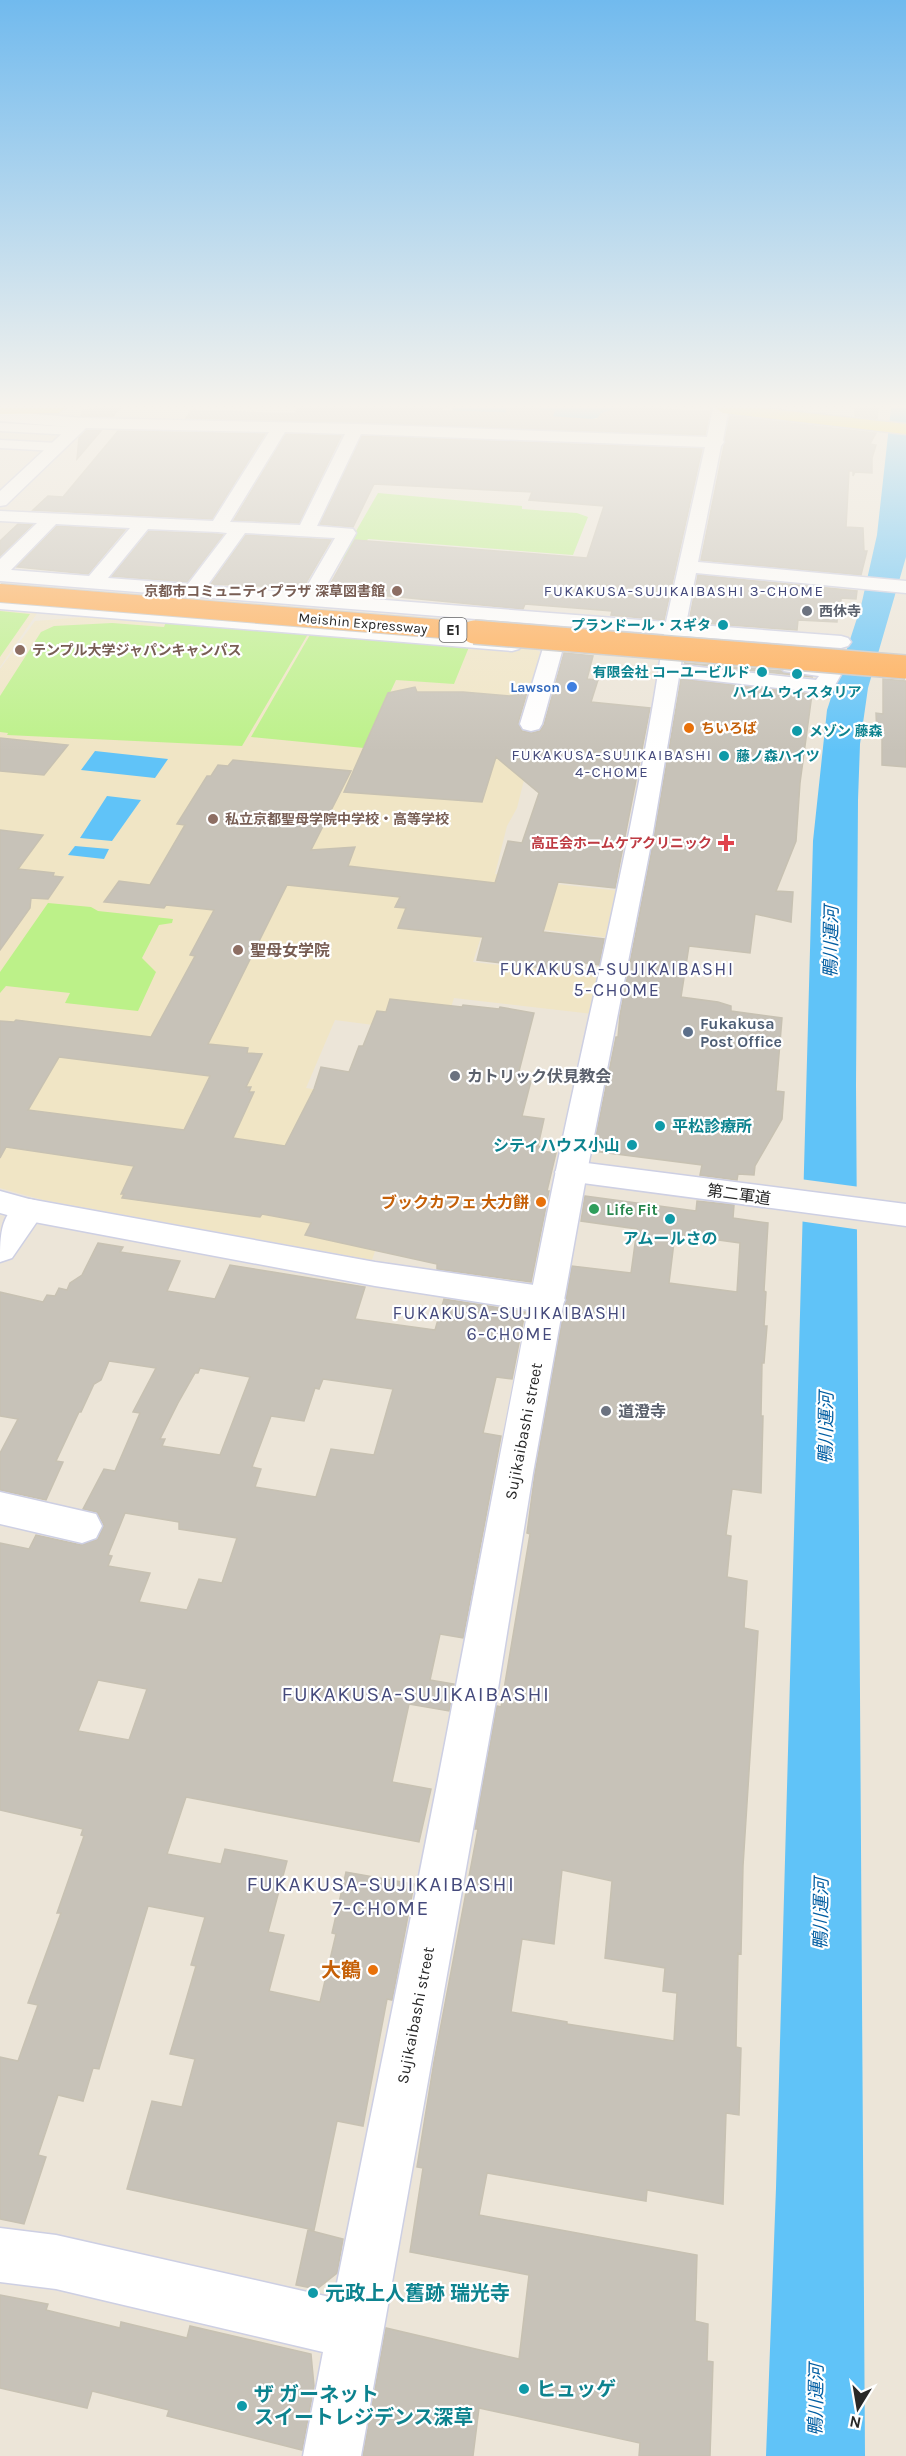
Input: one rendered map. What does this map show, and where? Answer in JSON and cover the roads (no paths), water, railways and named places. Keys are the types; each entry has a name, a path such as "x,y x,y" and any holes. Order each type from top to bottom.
{"highway":[{"name":"Meishin Expressway","path":"0,582 906,656"},
{"name":"Meishin Expressway","path":"0,593 906,667"}],"street":[{"path":"0,572 48,523"},
{"path":"136,523 347,533 309,599"},
{"path":"95,582 143,523"},
{"path":"218,527 221,523"},
{"path":"306,531 310,523"},
{"name":"Sujikaibashi street","path":"332,2456 476,1695 514,1473 571,1172 639,844 675,629 698,523"},
{"path":"194,590 240,528"},
{"path":"688,567 905,587"},
{"path":"0,572 95,582 841,642"},
{"path":"0,603 553,648 823,687 832,671"},
{"path":"531,724 553,648"},
{"name":"第二軍道","path":"571,1172 906,1215"},
{"path":"0,1250 15,1206 375,1274 548,1300"},
{"path":"0,1508 82,1526"},
{"path":"0,2255 56,2262 355,2331"}],"water":[{"name":"鴨川運河","path":"878,523 906,523 906,557 868,688 860,744 858,800 856,1086 865,2456 766,2456 776,2188 813,841 827,710 861,606"},
{"path":"95,751 168,759 155,778 81,770"},
{"path":"107,796 141,800 112,841 80,838"},
{"path":"75,846 109,849 104,859 68,855"}],"place":[{"name":"京都市コミュニティプラザ 深草図書館","path":"397,591"},
{"name":"西休寺","path":"807,611"},
{"name":"プランドール・スギタ","path":"723,625"},
{"name":"テンプル大学ジャパンキャンパス","path":"20,650"},
{"name":"有限会社 コーユービルド","path":"762,672"},
{"name":"ハイム ウィスタリア","path":"797,674"},
{"name":"Lawson","path":"572,687"},
{"name":"ちいろば","path":"689,728"},
{"name":"メゾン 藤森","path":"797,731"},
{"name":"藤ノ森ハイツ","path":"724,756"},
{"name":"私立京都聖母学院中学校・高等学校","path":"213,819"},
{"name":"高正会ホームケアクリニック","path":"726,843"},
{"name":"聖母女学院","path":"238,950"},
{"name":"Fukakusa Post Office","path":"688,1032"},
{"name":"カトリック伏見教会","path":"455,1076"},
{"name":"平松診療所","path":"660,1126"},
{"name":"シティハウス小山","path":"632,1145"},
{"name":"ブックカフェ 大力餅","path":"541,1202"},
{"name":"Life Fit","path":"594,1209"},
{"name":"アムールさの","path":"670,1219"},
{"name":"道澄寺","path":"606,1411"},
{"name":"大鶴","path":"373,1970"},
{"name":"元政上人舊跡 瑞光寺","path":"313,2293"},
{"name":"ヒュッゲ","path":"524,2389"},
{"name":"ザ ガーネット スイートレジデンス深草","path":"242,2406"}],"district":[{"name":"FUKAKUSA-SUJIKAIBASHI 3-CHOME","path":"684,591"},
{"name":"FUKAKUSA-SUJIKAIBASHI 4-CHOME","path":"612,764"},
{"name":"FUKAKUSA-SUJIKAIBASHI 5-CHOME","path":"617,979"},
{"name":"FUKAKUSA-SUJIKAIBASHI 6-CHOME","path":"510,1323"},
{"name":"FUKAKUSA-SUJIKAIBASHI","path":"416,1694"},
{"name":"FUKAKUSA-SUJIKAIBASHI 7-CHOME","path":"381,1896"}]}
